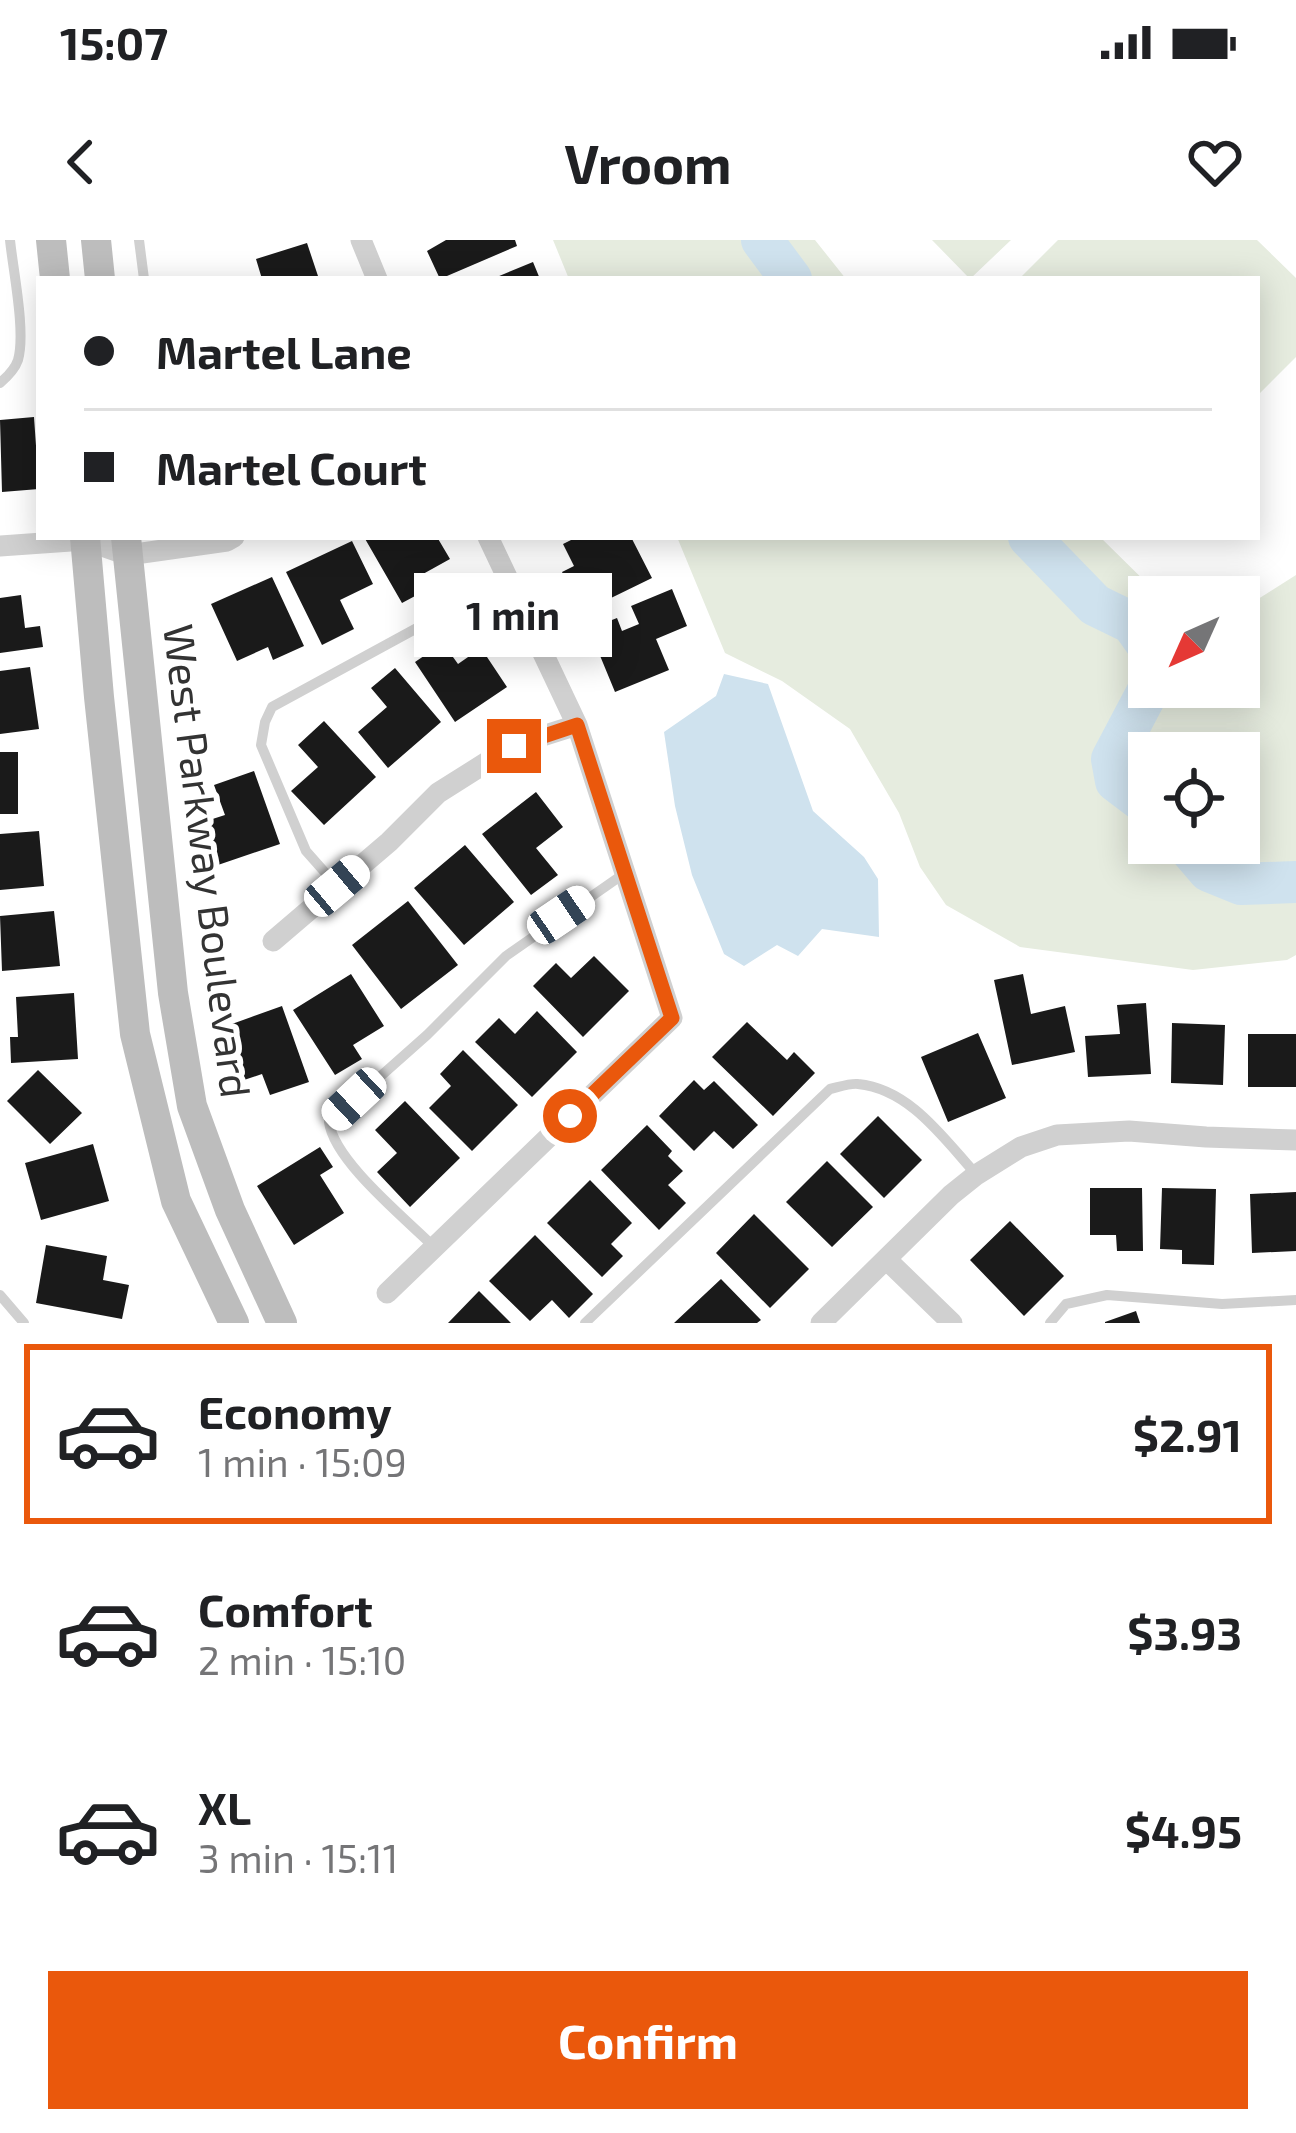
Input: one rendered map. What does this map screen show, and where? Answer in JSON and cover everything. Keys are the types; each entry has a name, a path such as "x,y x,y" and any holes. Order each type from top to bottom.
{"street":[{"path":"51,240 55,276"},
{"path":"96,240 100,276"},
{"path":"361,240 376,276"},
{"path":"0,546 64,540"},
{"name":"West Parkway Boulevard","path":"86,540 135,1034 176,1201 234,1323"},
{"path":"96,540 127,546 230,540"},
{"path":"387,1293 672,1018 577,725 489,540"},
{"name":"West Parkway Boulevard","path":"127,546 173,993 192,1106 230,1210 282,1323"},
{"path":"273,941 389,842 438,793 514,746 577,725"},
{"path":"821,1323 951,1195 1021,1147 1058,1135 1129,1131 1296,1140"},
{"path":"886,1259 952,1323"}],"lane":[{"path":"0,383 18,362 10,240"},
{"path":"140,240 144,276"},
{"path":"337,886 306,851 261,745 272,707 507,579"},
{"path":"434,1247 344,1157 329,1122 506,956 625,873"},
{"path":"585,1323 830,1089 856,1084 919,1111 976,1175"},
{"path":"0,1294 24,1323"},
{"path":"1050,1323 1066,1304 1107,1295 1222,1304 1296,1300"},
{"path":"1221,1323 1222,1304"}],"shaded area":[{"path":"553,240 815,240 844,276 568,276"},
{"path":"932,240 1011,240 973,276 967,276"},
{"path":"1058,240 1257,240 1296,278 1296,357 1260,393 1260,276 1022,276"},
{"path":"678,540 1103,540 1140,576 1128,576 1128,708 1260,708 1260,598 1296,575 1296,955 1287,960 1193,970 1020,947 946,905 920,867 899,813 850,729 782,681 725,653"}],"water":[{"path":"724,674 768,684 813,811 864,857 878,879 879,937 822,929 798,956 777,945 744,966 724,954 692,875 664,732 716,696"}],"building":[{"path":"446,240 515,240 517,246 447,276 439,276 427,251"},
{"path":"307,243 318,276 261,276 256,259"},
{"path":"533,262 539,276 499,276"},
{"path":"34,417 36,489 2,492 0,420"},
{"path":"366,540 439,540 450,559 423,574 430,588 402,603"},
{"path":"633,540 652,578 611,598 603,583 574,597 562,572 574,566 563,544"},
{"path":"352,541 373,584 340,600 354,629 322,645 286,572"},
{"path":"272,577 304,646 273,660 268,647 237,661 211,604"},
{"path":"672,589 687,626 656,639 669,670 615,692 589,629 617,618 622,631 639,624 631,606"},
{"path":"21,595 25,628 40,626 43,647 0,653 0,598"},
{"path":"443,643 458,664 481,648 507,687 455,722 415,662"},
{"path":"30,667 39,729 0,734 0,671"},
{"path":"395,668 441,722 388,768 358,732 387,707 371,688"},
{"path":"324,721 376,777 324,825 291,791 318,767 298,745"},
{"path":"0,752 18,752 18,814 0,814"},
{"path":"254,771 280,844 215,866 200,823 225,815 214,785"},
{"path":"536,792 563,827 536,848 558,875 531,895 482,834"},
{"path":"39,831 44,886 0,890 0,834"},
{"path":"465,845 514,902 464,945 414,888"},
{"path":"408,901 458,965 401,1009 352,945"},
{"path":"54,911 60,966 2,971 0,916"},
{"path":"594,956 629,991 583,1037 533,986 556,963 571,978"},
{"path":"351,974 384,1026 353,1045 362,1059 335,1075 293,1010"},
{"path":"1023,974 1031,1014 1065,1006 1075,1052 1012,1065 994,980"},
{"path":"74,993 78,1059 11,1063 10,1037 18,1037 16,997"},
{"path":"1146,1003 1151,1074 1088,1077 1085,1036 1120,1034 1117,1005"},
{"path":"282,1006 309,1082 270,1095 262,1074 238,1082 218,1029"},
{"path":"537,1011 577,1052 532,1097 475,1042 499,1018 515,1034"},
{"path":"747,1022 787,1060 794,1052 815,1073 773,1116 712,1057"},
{"path":"1172,1023 1225,1025 1223,1085 1171,1083"},
{"path":"978,1033 1006,1098 948,1122 921,1057"},
{"path":"1248,1034 1296,1034 1296,1087 1248,1087"},
{"path":"463,1050 518,1105 472,1151 429,1108 451,1086 440,1074"},
{"path":"38,1070 82,1113 50,1144 7,1101"},
{"path":"694,1080 704,1090 714,1081 758,1125 733,1149 714,1131 694,1151 659,1116"},
{"path":"405,1101 460,1158 410,1207 377,1172 397,1153 375,1130"},
{"path":"878,1116 922,1160 884,1198 840,1154"},
{"path":"647,1125 672,1151 668,1156 683,1171 668,1185 686,1203 659,1230 601,1170"},
{"path":"93,1144 109,1201 41,1220 25,1163"},
{"path":"320,1147 333,1167 320,1175 344,1213 294,1245 257,1186"},
{"path":"827,1161 873,1207 832,1247 786,1202"},
{"path":"590,1180 632,1223 611,1244 623,1256 602,1277 547,1223"},
{"path":"1090,1188 1142,1188 1143,1251 1117,1251 1116,1235 1090,1235"},
{"path":"1162,1188 1216,1189 1214,1265 1182,1264 1182,1250 1160,1249"},
{"path":"1296,1192 1296,1251 1252,1253 1250,1194"},
{"path":"754,1214 809,1269 770,1308 716,1253"},
{"path":"1010,1221 1064,1276 1024,1316 970,1260"},
{"path":"535,1235 593,1294 569,1318 552,1300 530,1321 489,1281"},
{"path":"46,1245 107,1256 103,1280 129,1285 122,1319 36,1303"},
{"path":"721,1279 761,1320 674,1323"},
{"path":"479,1291 511,1323 448,1323"},
{"path":"1136,1311 1140,1323 1105,1323 1105,1322"}],"waterway":[{"path":"762,240 789,276"},
{"path":"1032,540 1095,605 1128,621"},
{"path":"1128,790 1116,781 1112,759 1139,708"},
{"path":"1203,864 1241,884 1296,882"}],"route":[{"path":"514,746 577,725 672,1018 570,1116"}]}
